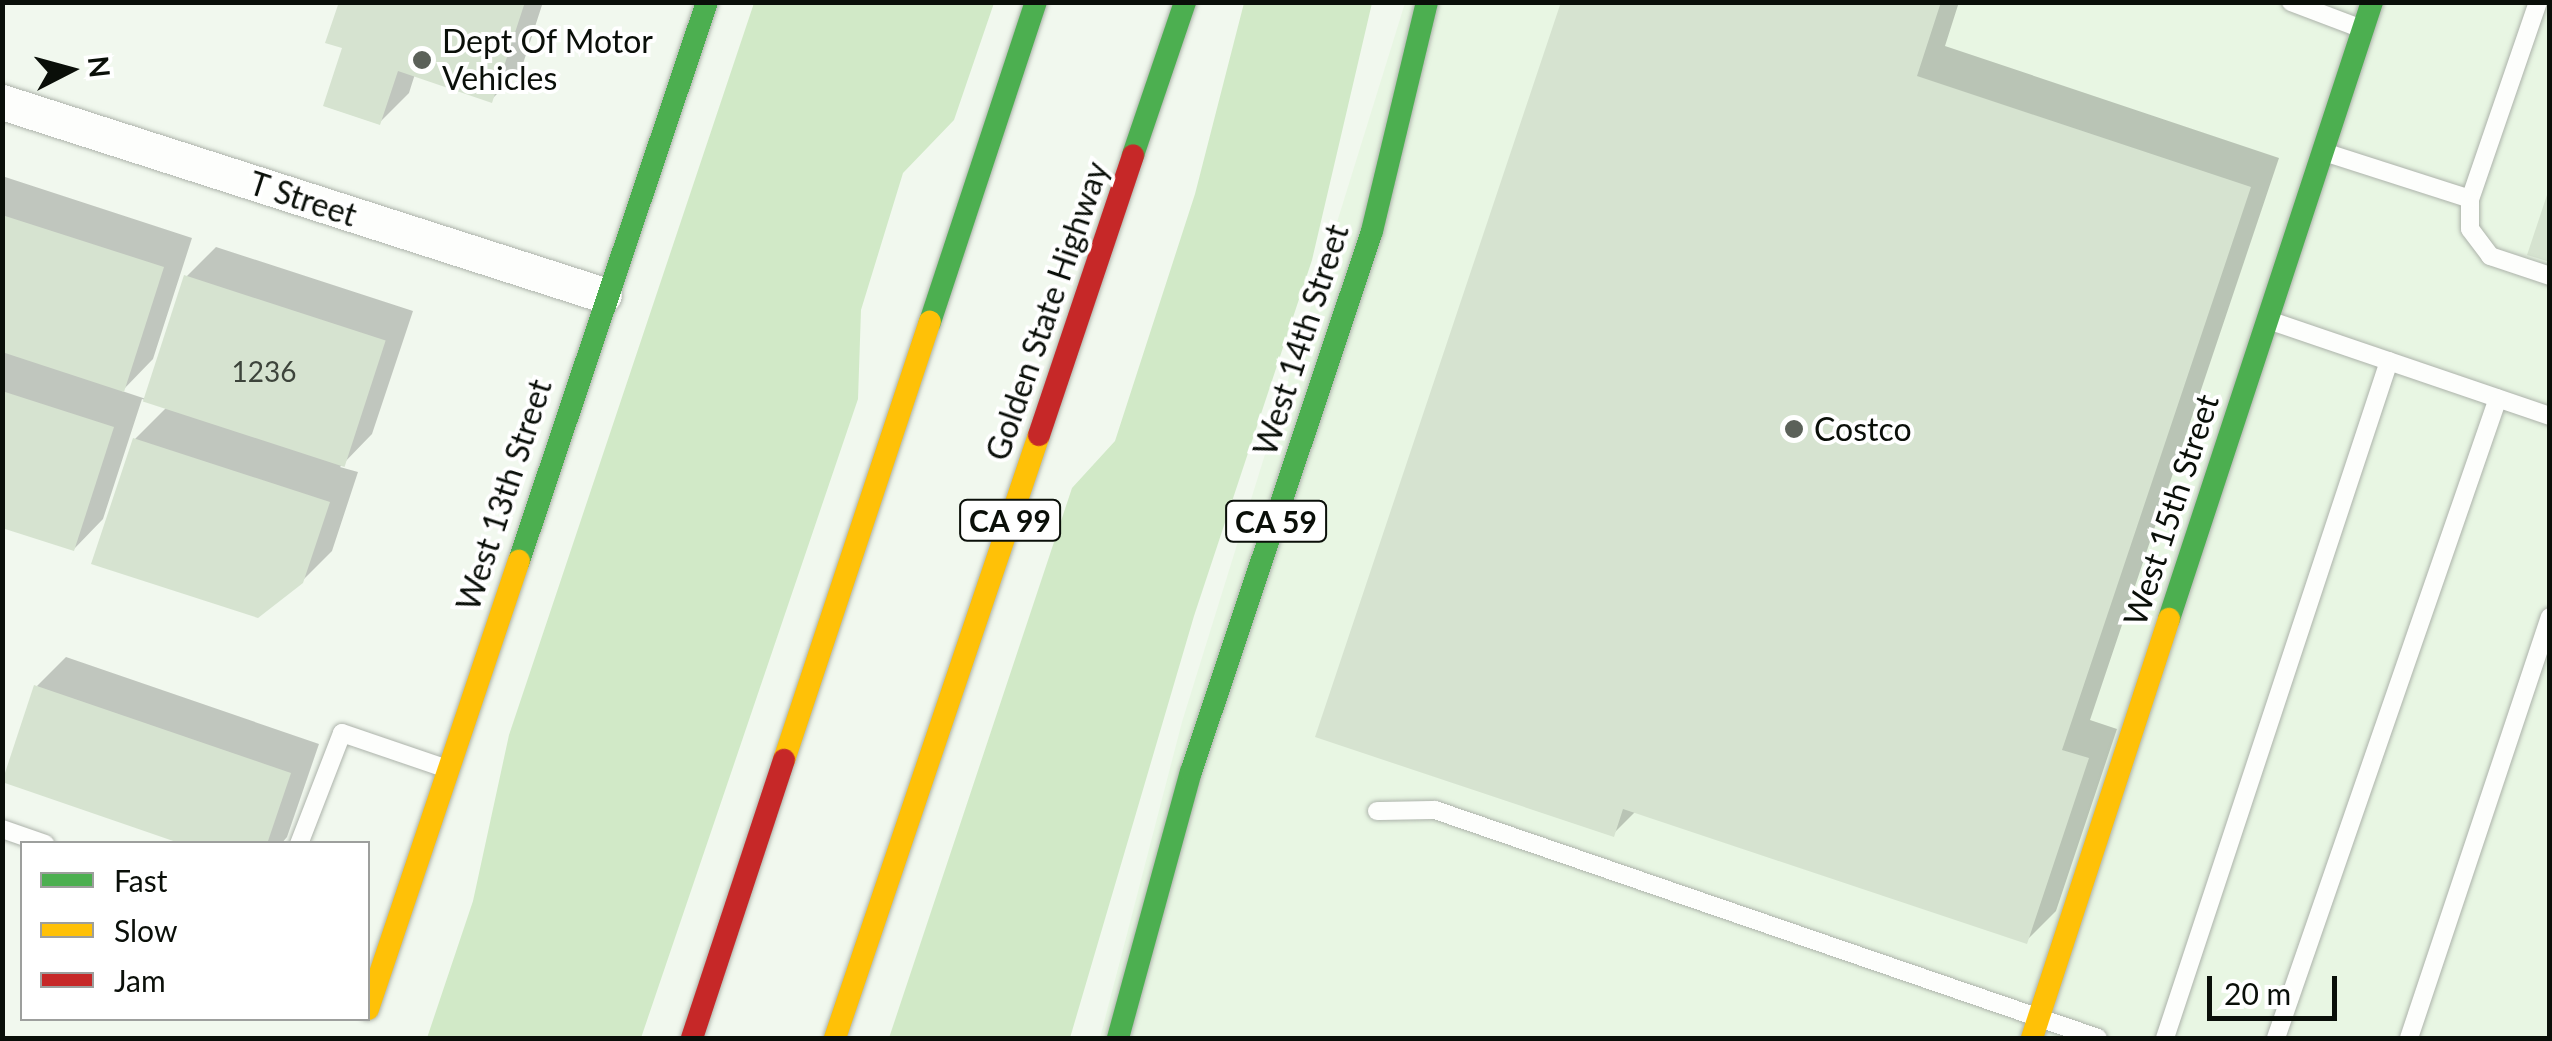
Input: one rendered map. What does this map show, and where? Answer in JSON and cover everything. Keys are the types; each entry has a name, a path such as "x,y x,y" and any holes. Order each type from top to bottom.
{"main road":[{"name":"West 13th Street","path":"370,1001 604,296 707,2"},
{"path":"692,1038 1036,2"},
{"name":"Golden State Highway","path":"835,1038 1186,2"},
{"name":"West 14th Street","path":"1118,1038 1191,772 1372,230 1427,2"},
{"name":"West 15th Street","path":"2035,1028 2372,2"}],"street":[{"name":"T Street","path":"2,102 604,296"}],"lane":[{"path":"2291,2 2363,30"},
{"path":"2538,2 2470,198 2470,229 2490,256 2550,276"},
{"path":"2323,151 2470,198"},
{"path":"2268,320 2550,416"},
{"path":"2165,1038 2389,361"},
{"path":"2276,1038 2498,398"},
{"path":"2409,1038 2550,617"},
{"path":"301,841 342,732 448,769"},
{"path":"1378,810 1435,810 2035,1028 2098,1038"},
{"path":"2,829 37,841"}],"shaded area":[{"path":"1405,3 2549,3 2549,1038 1100,1038 1182,722"}],"green space":[{"path":"754,3 994,3 954,120 903,173 861,310 858,399 641,1038 427,1038 473,901 509,735"},
{"path":"1244,3 1372,3 1312,260 1194,616 1070,1038 889,1038 1072,488 1115,441 1195,194"}],"building":[{"name":"Dept Of Motor Vehicles","path":"339,2 525,2 492,103 398,71 380,125 323,106 342,48 325,43"},
{"name":"Costco","path":"1561,2 1941,2 1917,76 2251,187 2062,750 2089,758 2027,944 1623,809 1614,837 1315,737"},
{"path":"2550,189 2550,262 2527,255"},
{"path":"2,215 164,267 124,392 2,352"},
{"path":"184,275 386,341 345,467 143,401"},
{"path":"2,391 114,427 74,551 2,528"},
{"path":"133,438 330,502 303,583 258,618 91,564"},
{"path":"34,685 291,773 268,841 173,841 2,782"}],"traffic: fast":[{"path":"519,561 707,2"},
{"path":"930,322 1036,2"},
{"path":"1133,155 1185,2"},
{"path":"1118,1038 1191,772 1372,231 1427,2"},
{"path":"2169,619 2372,2"}],"traffic: slow":[{"path":"784,760 930,322"},
{"path":"835,1038 1039,435"},
{"path":"370,1003 519,561"},
{"path":"2032,1038 2169,619"}],"traffic: jam":[{"path":"1039,435 1133,155"},
{"path":"692,1038 784,760"}],"place":[{"name":"Dept Of Motor Vehicles","path":"422,60"},
{"name":"Costco","path":"1794,429"}]}
